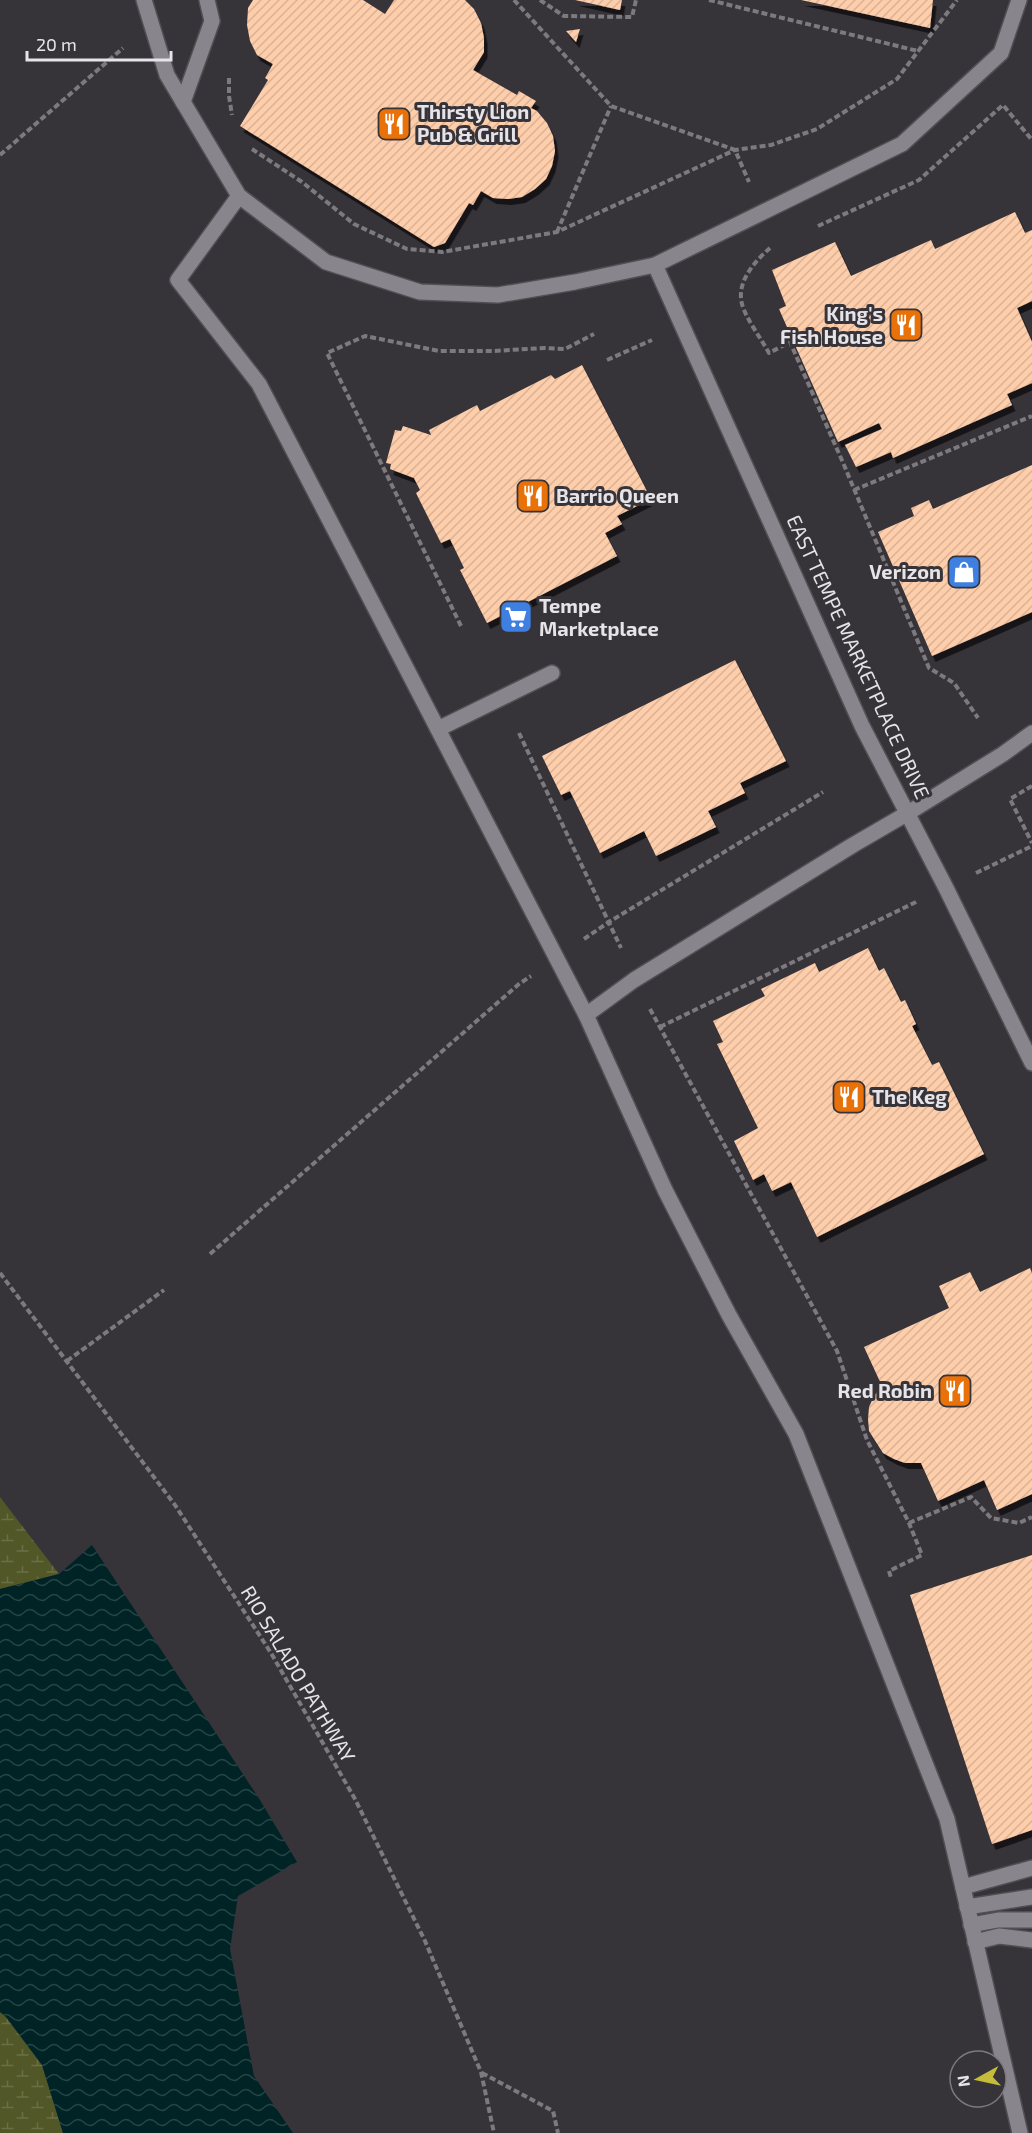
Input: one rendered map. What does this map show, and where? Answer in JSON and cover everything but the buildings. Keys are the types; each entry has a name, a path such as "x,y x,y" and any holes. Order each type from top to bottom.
{"lane":[{"path":"144,0 166,75 239,196 326,262 420,292 498,295 655,265 902,144 1001,53 1019,0"},
{"path":"183,102 212,21 207,0"},
{"path":"239,196 178,280 259,384 586,1015 665,1190 729,1315 796,1434 946,1819 1020,2133"},
{"name":"EAST TEMPE MARKETPLACE DRIVE","path":"655,265 862,726 908,813 1032,1063"},
{"path":"438,729 552,672"},
{"path":"586,1015 634,980 908,813 1003,754 1032,733"},
{"path":"963,1887 1032,1868"},
{"path":"967,1907 1032,1897"},
{"path":"971,1925 998,1920 1032,1920"},
{"path":"975,1942 999,1936 1032,1940"}],"path":[{"path":"514,0 611,106 735,150 750,183"},
{"path":"540,0 564,16 632,17 636,0"},
{"path":"709,0 918,51"},
{"path":"250,147 302,182 354,224 407,249 442,252 556,232 735,150 771,145 817,129 897,79 957,0"},
{"path":"0,155 123,48"},
{"path":"229,76 228,96 232,118"},
{"path":"556,232 611,106"},
{"path":"773,246 746,274 741,295 742,304 769,353 790,342 929,668 954,683 978,717"},
{"path":"461,627 327,352 365,336 439,351 545,348 565,350 594,334"},
{"path":"607,360 652,340"},
{"path":"854,490 1032,416"},
{"path":"519,733 609,922 634,980 837,1351 867,1440 909,1523 922,1555 889,1571 892,1582"},
{"path":"660,1027 1032,845 1010,799 1032,786"},
{"path":"210,1254 519,984 609,922 823,792"},
{"name":"RIO SALADO PATHWAY","path":"0,1274 175,1505 271,1653 355,1799 425,1941 481,2072 494,2133"},
{"path":"67,1361 164,1290"},
{"path":"909,1523 971,1497 991,1518 1019,1523 1032,1517"},
{"path":"481,2072 553,2111 558,2133"}],"green space":[{"path":"0,1497 59,1574 0,1589"},
{"path":"0,2012 42,2065 63,2133 0,2133"}],"water":[{"path":"92,1545 260,1800 297,1862 238,1896 230,1949 254,2076 293,2133 63,2133 42,2065 0,2012 0,1589 59,1574"}],"place":[{"name":"Thirsty Lion Pub & Grill","path":"394,124"},
{"name":"King's Fish House","path":"906,325"},
{"name":"Barrio Queen","path":"533,496"},
{"name":"Verizon","path":"964,572"},
{"name":"Tempe Marketplace","path":"516,617"},
{"name":"The Keg","path":"849,1097"},
{"name":"Red Robin","path":"955,1391"}]}
